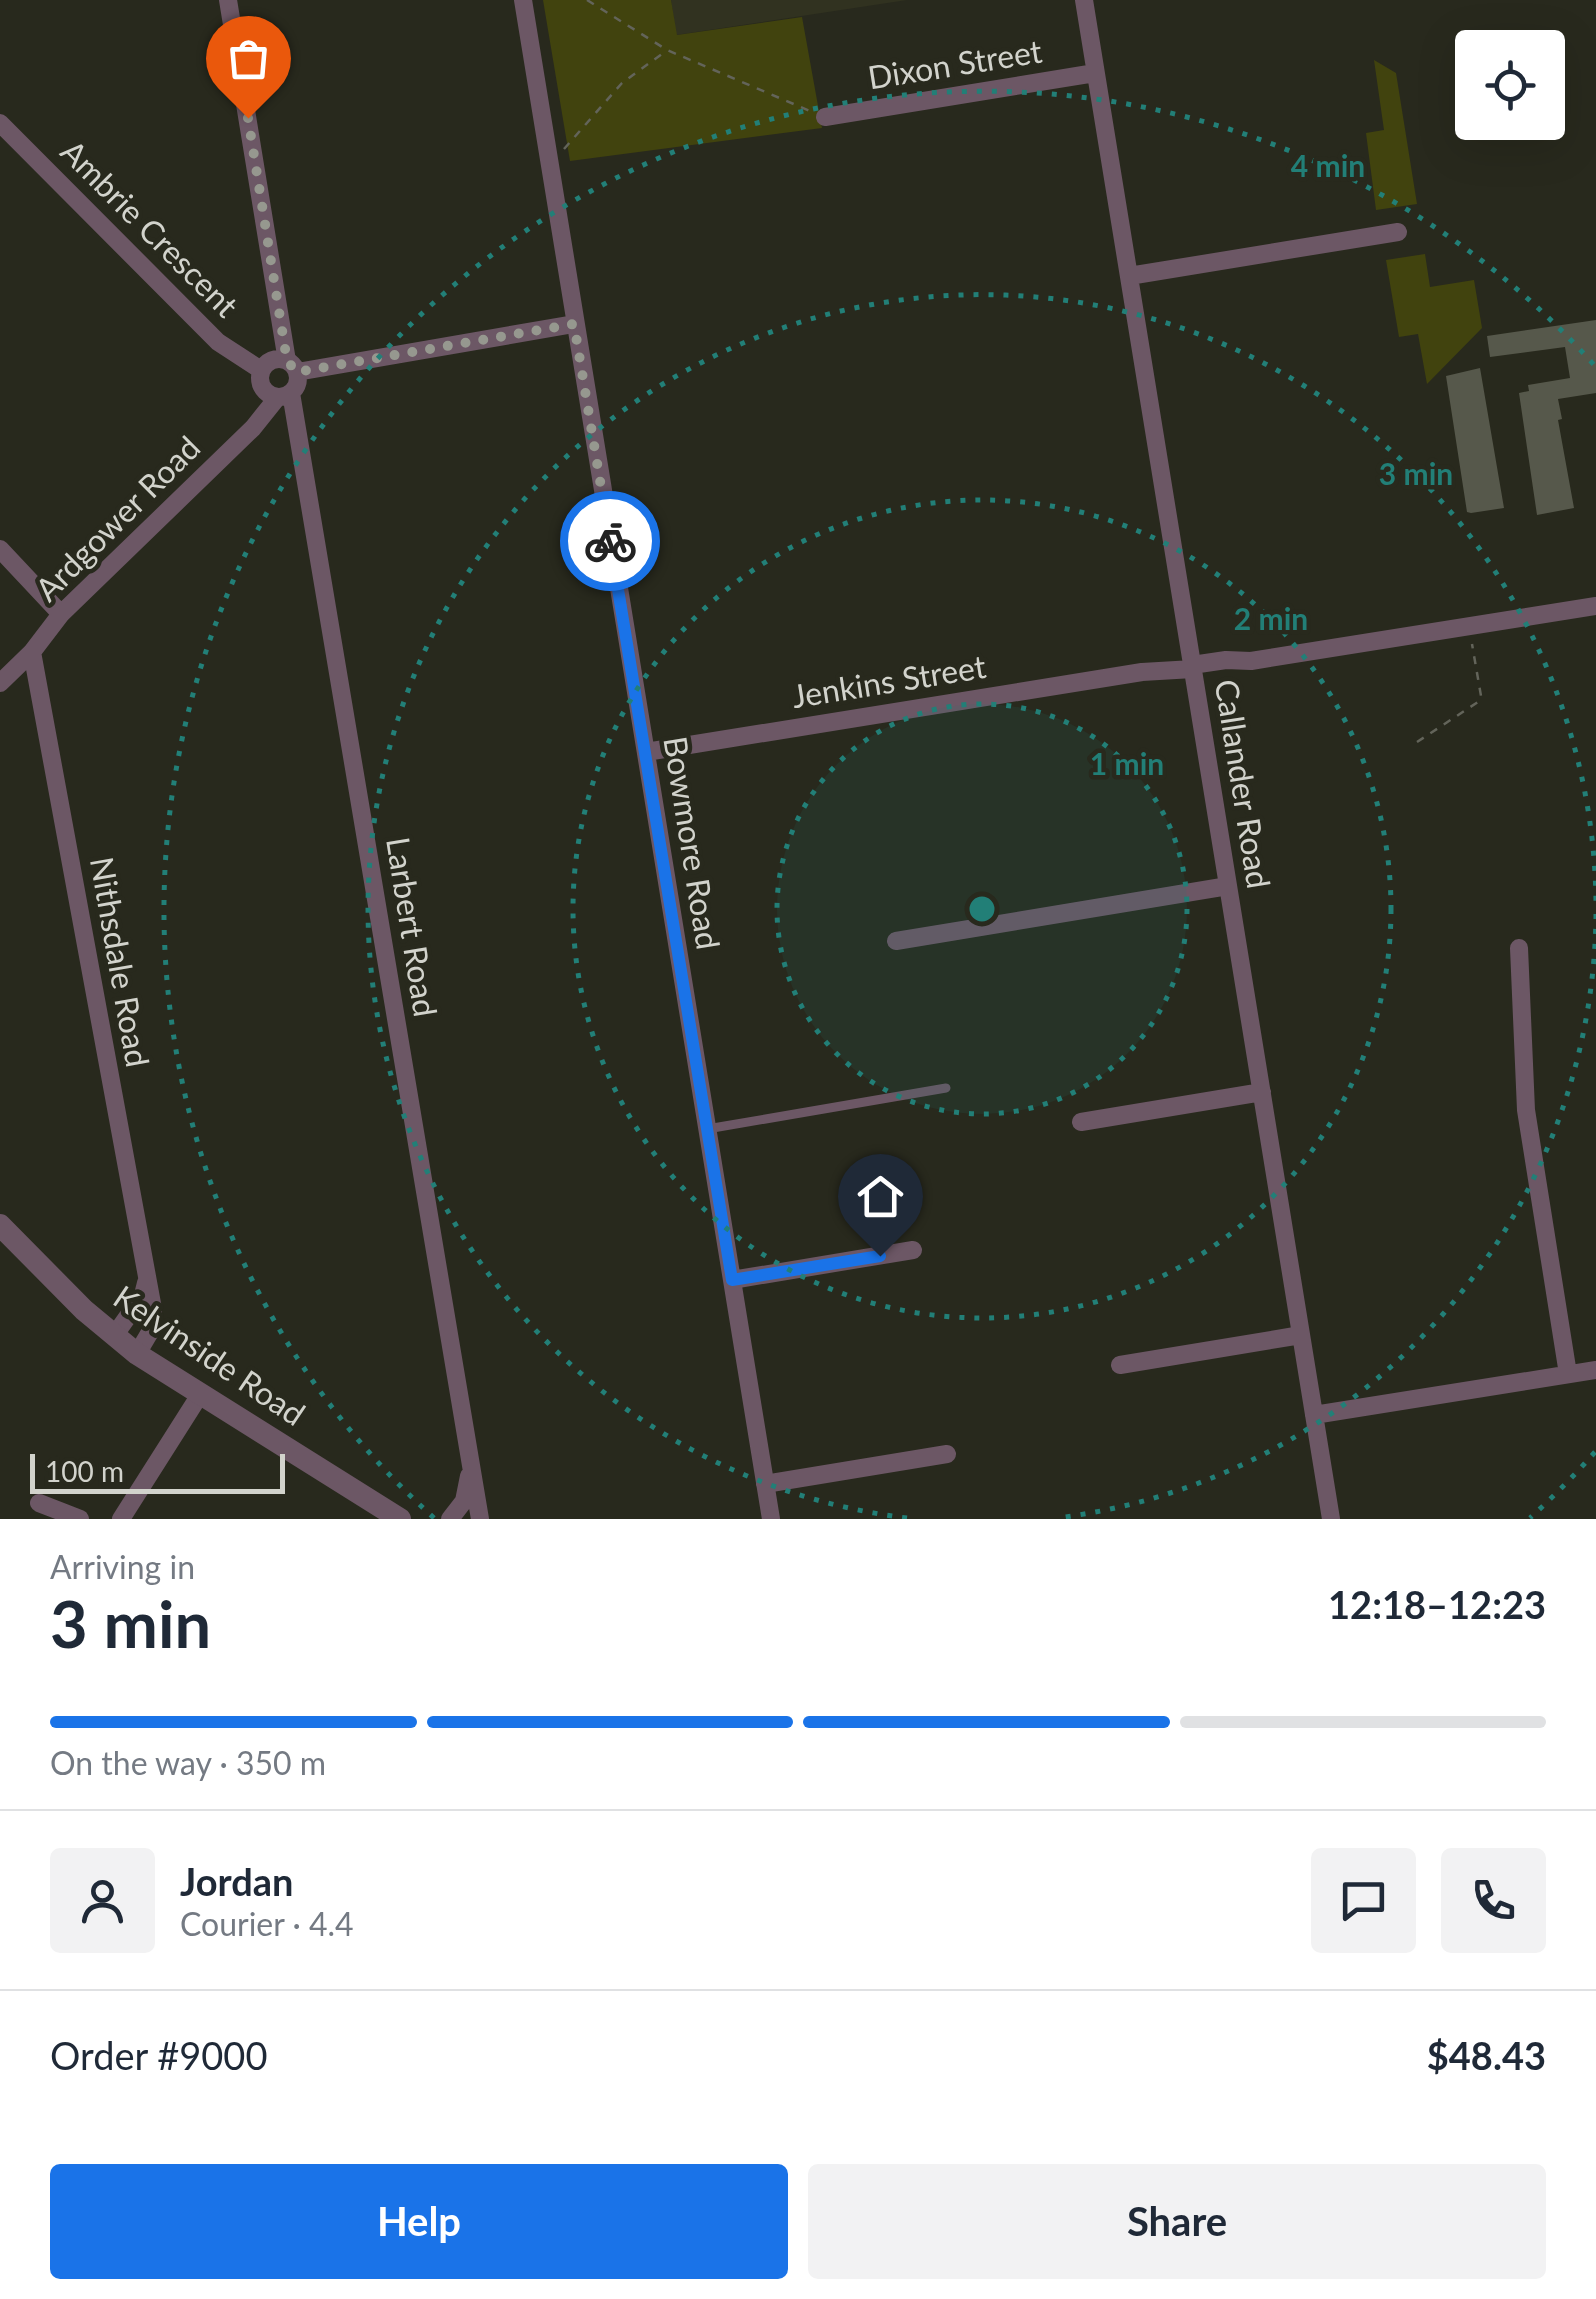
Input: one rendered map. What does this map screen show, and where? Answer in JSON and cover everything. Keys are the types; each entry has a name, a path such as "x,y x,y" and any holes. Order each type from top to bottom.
{"street":[{"path":"228,0 292,367 297,384 284,396 262,388 261,370 270,361 292,367 574,324"},
{"name":"Bowmore Road","path":"522,0 771,1519"},
{"name":"Callander Road","path":"1084,0 1330,1519"},
{"name":"Dixon Street","path":"825,117 1096,73"},
{"name":"Ambrie Crescent","path":"0,123 218,342 261,370"},
{"path":"1129,276 1398,232"},
{"name":"Ardgower Road","path":"0,683 32,652 61,614 284,396"},
{"name":"Larbert Road","path":"284,396 302,442 480,1519"},
{"path":"0,548 61,614"},
{"name":"Jenkins Street","path":"646,752 1142,672 1154,666 1193,667 1251,661 1596,606"},
{"name":"Nithsdale Road","path":"32,652 154,1318 137,1354"},
{"path":"896,941 1228,886"},
{"path":"1519,948 1526,1110 1568,1374"},
{"path":"1080,1122 1262,1092"},
{"name":"Kelvinside Road","path":"0,1225 137,1354 400,1519"},
{"path":"732,1280 913,1250"},
{"path":"114,1336 143,1295 146,1283"},
{"path":"1120,1365 1302,1335"},
{"path":"1314,1415 1596,1370"},
{"path":"121,1519 201,1393"},
{"path":"765,1484 947,1454"},
{"path":"450,1519 464,1501 470,1471"},
{"path":"39,1503 80,1519"}],"lane":[{"path":"707,1128 946,1088"}],"path":[{"path":"586,0 667,50 825,117"},
{"path":"551,165 622,83 667,50"},
{"path":"1418,742 1478,702 1472,644 1480,642 1477,624"}],"shaded area":[{"path":"543,0 671,0 677,35 802,17 822,128 570,161"},
{"path":"671,0 907,0 676,35"},
{"path":"1374,60 1396,73 1417,204 1376,210 1366,133 1384,130"},
{"path":"1425,254 1430,287 1474,280 1482,328 1427,384 1418,334 1399,337 1386,260"}],"building":[{"path":"1596,320 1596,393 1558,399 1562,419 1558,420 1574,508 1537,515 1519,393 1529,391 1528,385 1570,378 1565,347 1490,357 1487,336"},
{"path":"1480,368 1504,508 1471,513 1467,512 1446,376"}],"way so far":[{"path":"248,118 287,361 297,372 574,324 610,541"}],"route":[{"path":"610,541 732,1280 880,1256"}]}
